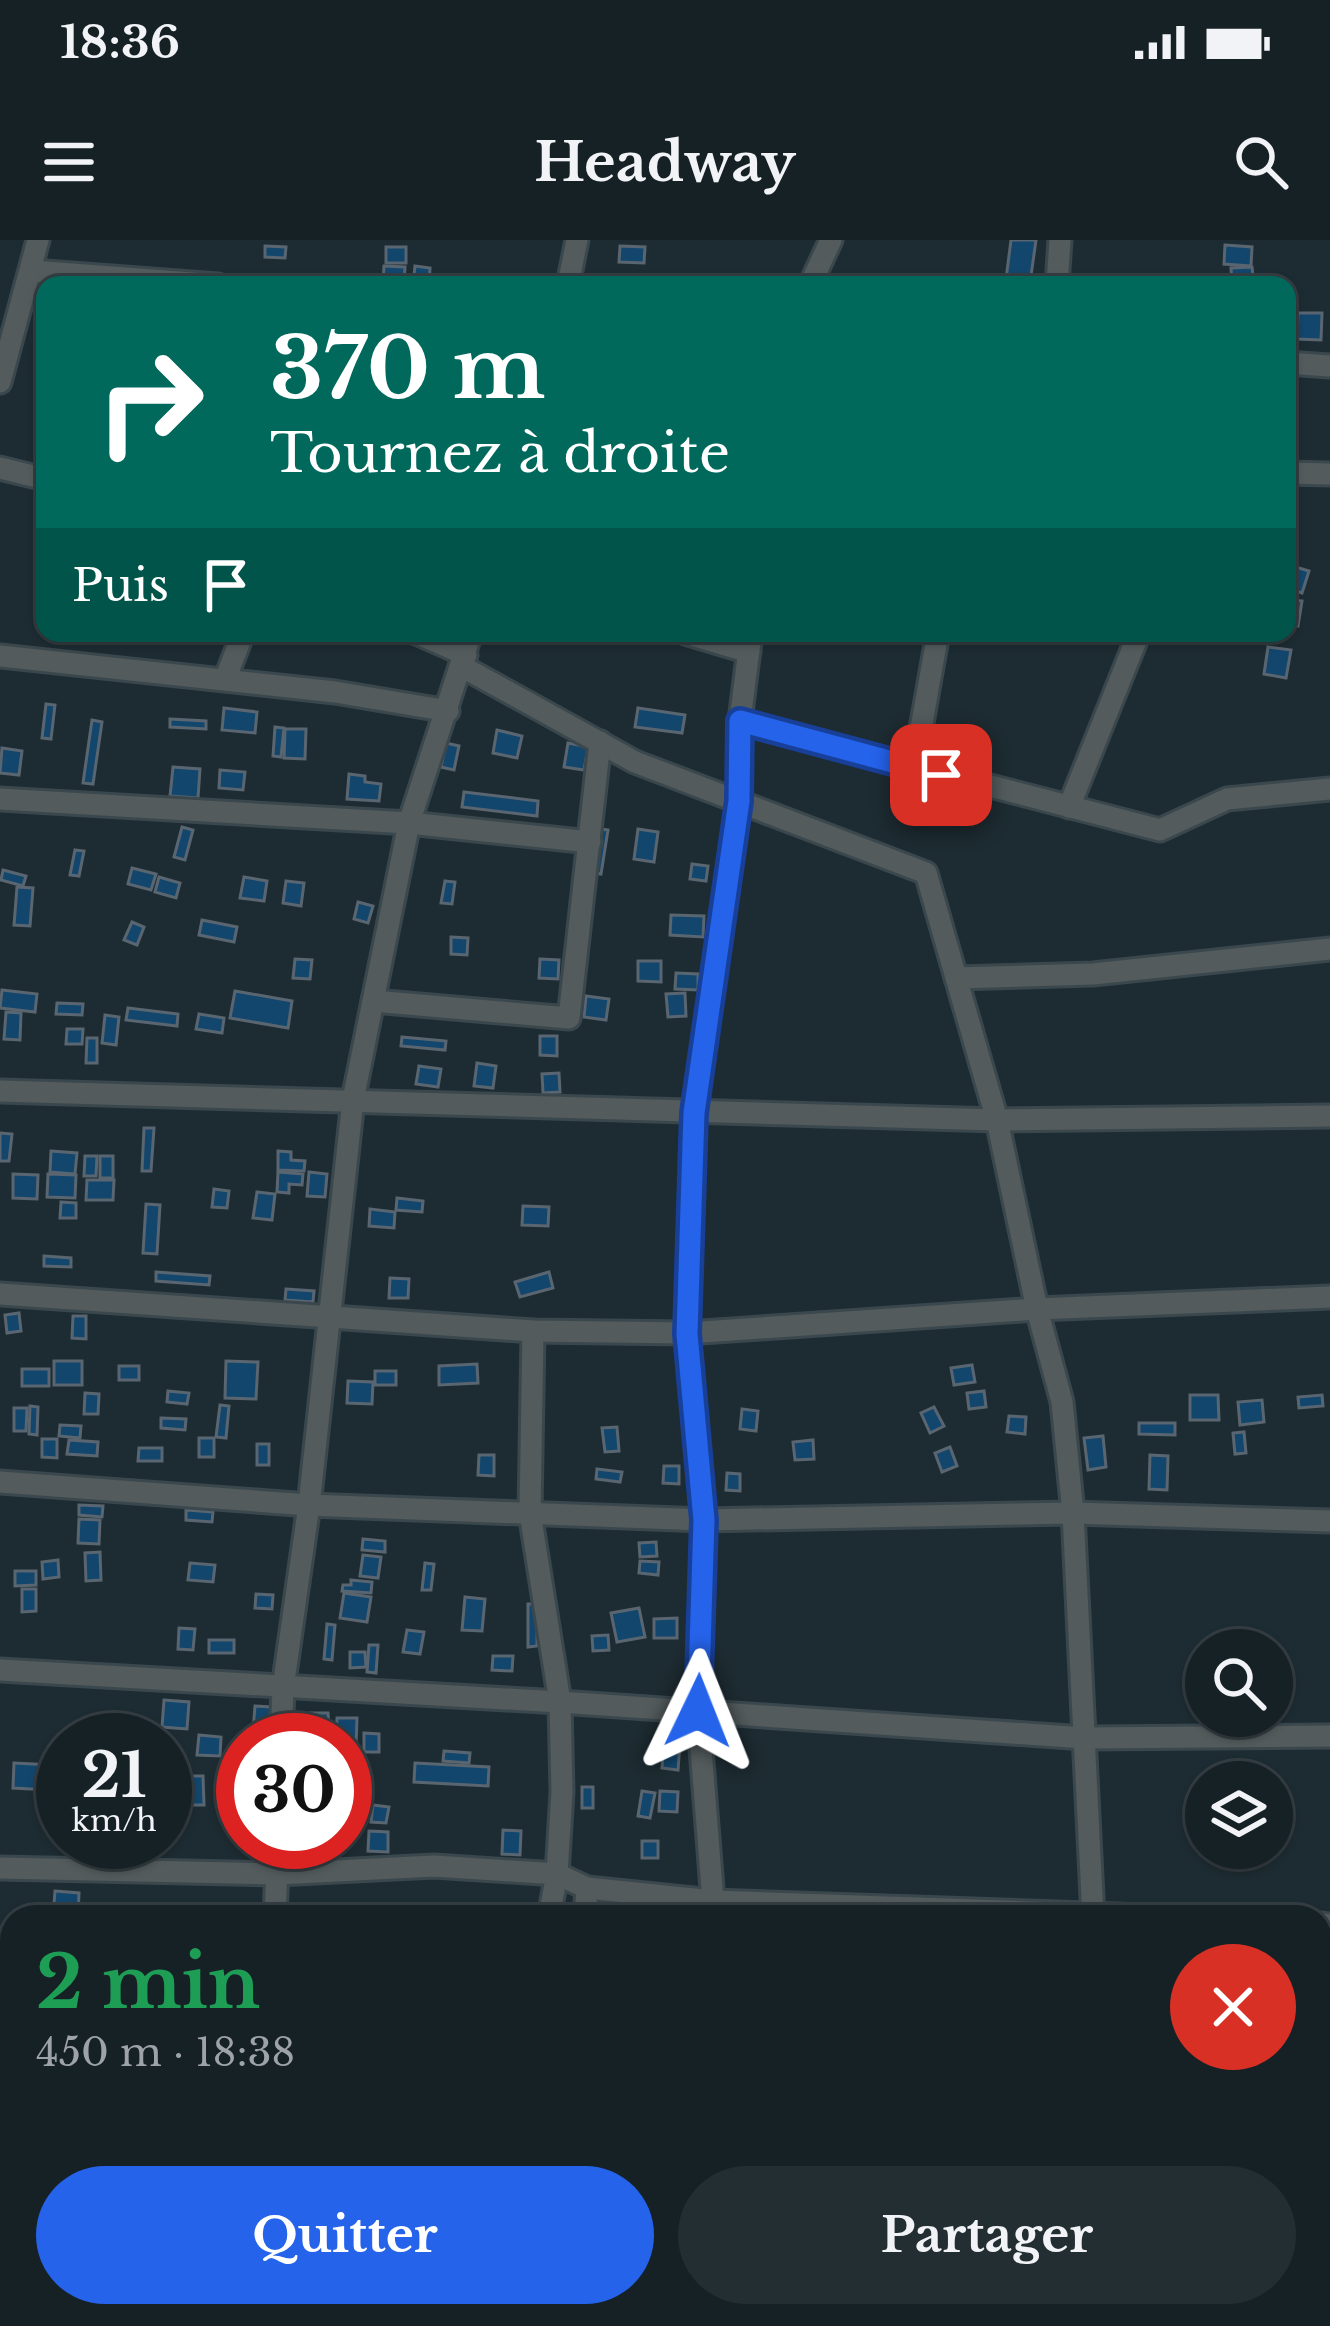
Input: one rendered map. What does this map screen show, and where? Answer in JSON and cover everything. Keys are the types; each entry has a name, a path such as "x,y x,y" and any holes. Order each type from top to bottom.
{"street":[{"path":"0,382 38,240"},
{"path":"570,276 577,240"},
{"path":"814,276 831,240"},
{"path":"1058,276 1060,240"},
{"path":"32,272 89,276"},
{"path":"1296,364 1330,366"},
{"path":"0,468 36,477"},
{"path":"1296,473 1330,474"},
{"path":"225,680 240,642"},
{"path":"712,1901 698,1711 704,1520 687,1334 694,1113 739,801 740,721 750,642"},
{"path":"914,767 936,642"},
{"path":"1069,807 1135,642"},
{"path":"282,1713 353,1100 409,823 466,652 635,762 926,873 997,1120 1062,1402 1073,1513 1092,1905"},
{"path":"0,656 335,692 448,711"},
{"path":"740,721 1160,830 1227,799 1330,789"},
{"path":"374,1001 569,1018 600,742"},
{"path":"0,799 409,823 590,842"},
{"path":"956,978 1093,974 1330,950"},
{"path":"0,1090 997,1120 1330,1116"},
{"path":"0,1294 533,1331 687,1334 1037,1309 1330,1297"},
{"path":"533,1331 530,1513 560,1702 562,1792 551,1905"},
{"path":"0,1483 309,1505 704,1520 1073,1513 1330,1521"},
{"path":"0,1670 1084,1738 1330,1736"},
{"path":"0,1868 277,1874 434,1866 557,1874 587,1888 766,1905"},
{"path":"276,1905 277,1869"},
{"path":"586,1905 587,1888"}],"building":[{"path":"1011,240 1036,240 1031,276 1006,276"},
{"path":"1225,245 1252,247 1251,266 1224,264"},
{"path":"265,246 286,247 285,258 265,257"},
{"path":"620,246 645,247 644,263 619,262"},
{"path":"386,247 406,247 406,263 386,263"},
{"path":"384,266 405,267 404,276 383,276"},
{"path":"415,266 430,268 430,276 414,276"},
{"path":"1252,267 1253,276 1231,276 1231,268"},
{"path":"1298,313 1322,313 1321,340 1297,339"},
{"path":"1296,567 1309,571 1302,593 1296,591"},
{"path":"1296,600 1302,601 1296,626"},
{"path":"1268,647 1291,650 1286,678 1264,674"},
{"path":"46,704 55,705 51,739 42,738"},
{"path":"224,708 257,712 255,733 222,730"},
{"path":"638,708 685,715 682,733 635,727"},
{"path":"170,719 206,721 206,729 170,727"},
{"path":"92,720 102,722 93,784 83,783"},
{"path":"275,727 284,728 281,757 273,756"},
{"path":"285,729 306,729 305,759 284,758"},
{"path":"497,730 522,736 517,758 493,753"},
{"path":"446,743 459,746 454,770 441,767"},
{"path":"568,743 588,747 584,770 564,767"},
{"path":"2,748 22,751 19,775 0,773"},
{"path":"173,767 200,769 198,798 170,796"},
{"path":"220,770 245,772 243,790 219,788"},
{"path":"349,774 381,784 379,801 347,799"},
{"path":"464,792 538,801 537,816 462,807"},
{"path":"182,827 193,830 185,860 174,857"},
{"path":"601,829 608,830 601,874 594,873"},
{"path":"638,829 658,832 654,862 634,859"},
{"path":"75,850 84,851 79,876 70,875"},
{"path":"692,864 708,866 706,881 690,879"},
{"path":"132,868 156,874 151,890 128,884"},
{"path":"3,870 26,876 23,886 1,880"},
{"path":"159,877 180,883 176,898 155,892"},
{"path":"244,877 267,881 264,901 240,898"},
{"path":"286,881 304,883 301,906 283,903"},
{"path":"445,881 455,882 452,904 441,903"},
{"path":"17,887 33,888 30,926 14,925"},
{"path":"358,902 373,906 368,923 354,919"},
{"path":"671,915 704,916 703,937 670,935"},
{"path":"202,920 237,927 234,942 199,935"},
{"path":"132,922 144,927 137,945 124,940"},
{"path":"451,937 468,938 467,955 451,954"},
{"path":"295,959 312,960 310,979 293,978"},
{"path":"540,959 559,960 558,979 539,978"},
{"path":"638,961 661,961 661,982 638,981"},
{"path":"676,973 698,974 698,990 675,989"},
{"path":"2,990 37,994 35,1012 0,1008"},
{"path":"235,991 292,1001 288,1028 230,1018"},
{"path":"685,993 686,1016 668,1017 666,994"},
{"path":"586,996 609,999 606,1020 584,1017"},
{"path":"57,1003 83,1004 82,1015 56,1014"},
{"path":"128,1008 178,1014 177,1026 126,1020"},
{"path":"6,1012 21,1013 20,1040 4,1039"},
{"path":"199,1014 224,1018 222,1033 196,1029"},
{"path":"105,1015 119,1017 116,1045 102,1043"},
{"path":"67,1029 83,1029 82,1044 66,1044"},
{"path":"540,1036 557,1036 557,1056 540,1055"},
{"path":"402,1037 446,1041 445,1050 401,1046"},
{"path":"87,1038 97,1038 97,1063 86,1063"},
{"path":"477,1063 496,1066 493,1088 474,1086"},
{"path":"419,1066 441,1069 438,1087 416,1084"},
{"path":"559,1073 560,1092 543,1093 542,1074"},
{"path":"144,1128 154,1128 151,1171 142,1171"},
{"path":"0,1133 12,1134 9,1161 0,1161"},
{"path":"51,1151 77,1153 75,1174 50,1172"},
{"path":"278,1151 291,1152 291,1160 305,1161 304,1171 278,1170"},
{"path":"85,1156 97,1156 96,1176 84,1176"},
{"path":"100,1156 113,1156 113,1178 100,1178"},
{"path":"278,1172 303,1174 302,1185 289,1184 289,1193 277,1192"},
{"path":"309,1172 327,1174 325,1197 307,1196"},
{"path":"13,1174 38,1175 37,1199 13,1198"},
{"path":"48,1174 76,1175 75,1198 47,1197"},
{"path":"87,1180 114,1180 113,1200 86,1200"},
{"path":"214,1189 229,1191 227,1208 212,1207"},
{"path":"257,1192 275,1194 272,1220 253,1218"},
{"path":"397,1198 423,1201 422,1212 396,1210"},
{"path":"61,1202 76,1203 76,1218 60,1218"},
{"path":"146,1204 160,1205 157,1254 143,1253"},
{"path":"523,1206 549,1207 548,1226 522,1225"},
{"path":"370,1209 395,1212 394,1228 369,1226"},
{"path":"44,1256 71,1258 71,1267 44,1266"},
{"path":"156,1272 210,1276 209,1285 156,1281"},
{"path":"549,1272 553,1288 520,1297 515,1282"},
{"path":"390,1278 409,1279 408,1298 389,1298"},
{"path":"286,1289 314,1291 313,1302 285,1300"},
{"path":"19,1313 21,1331 7,1333 5,1315"},
{"path":"73,1316 86,1316 86,1339 72,1338"},
{"path":"54,1361 82,1361 82,1385 54,1385"},
{"path":"226,1361 258,1362 256,1399 225,1398"},
{"path":"477,1364 478,1383 439,1385 439,1366"},
{"path":"972,1365 975,1382 954,1385 951,1368"},
{"path":"119,1366 139,1366 139,1380 119,1380"},
{"path":"22,1369 49,1369 49,1386 22,1386"},
{"path":"375,1371 396,1371 396,1385 375,1385"},
{"path":"348,1381 373,1382 372,1404 347,1403"},
{"path":"168,1391 189,1393 187,1404 167,1402"},
{"path":"984,1391 986,1407 969,1409 967,1393"},
{"path":"85,1393 99,1394 98,1414 84,1414"},
{"path":"1190,1395 1218,1395 1219,1420 1190,1420"},
{"path":"1322,1395 1323,1406 1299,1408 1298,1397"},
{"path":"1262,1400 1264,1422 1240,1425 1238,1402"},
{"path":"220,1405 229,1406 226,1438 216,1437"},
{"path":"30,1406 38,1407 37,1435 29,1434"},
{"path":"934,1407 944,1426 930,1433 921,1413"},
{"path":"14,1408 27,1408 26,1431 14,1431"},
{"path":"742,1409 758,1411 756,1431 740,1429"},
{"path":"1009,1416 1026,1417 1025,1434 1007,1432"},
{"path":"161,1418 186,1419 185,1430 161,1428"},
{"path":"1139,1423 1175,1423 1175,1435 1139,1434"},
{"path":"60,1425 81,1426 80,1438 59,1436"},
{"path":"617,1427 619,1451 605,1452 602,1428"},
{"path":"1244,1432 1246,1453 1235,1454 1233,1433"},
{"path":"1103,1436 1106,1467 1088,1470 1084,1438"},
{"path":"199,1438 214,1438 214,1457 199,1457"},
{"path":"42,1439 57,1439 57,1458 42,1457"},
{"path":"69,1440 98,1442 97,1456 67,1454"},
{"path":"813,1440 814,1459 795,1460 793,1442"},
{"path":"257,1444 269,1444 269,1465 257,1465"},
{"path":"950,1447 957,1466 942,1472 935,1453"},
{"path":"139,1448 162,1448 162,1461 138,1461"},
{"path":"479,1455 494,1455 494,1476 478,1475"},
{"path":"1150,1455 1168,1456 1167,1490 1149,1489"},
{"path":"664,1466 679,1466 679,1484 663,1483"},
{"path":"597,1469 622,1472 620,1482 596,1479"},
{"path":"727,1473 740,1474 740,1491 726,1490"},
{"path":"79,1505 103,1506 102,1517 79,1515"},
{"path":"186,1510 213,1512 212,1522 186,1520"},
{"path":"79,1519 100,1520 99,1544 78,1543"},
{"path":"363,1539 385,1541 385,1552 362,1550"},
{"path":"656,1542 657,1556 640,1557 639,1543"},
{"path":"100,1552 101,1580 86,1581 85,1553"},
{"path":"363,1555 381,1557 378,1578 360,1576"},
{"path":"58,1560 59,1577 43,1579 42,1562"},
{"path":"640,1561 659,1562 658,1575 639,1573"},
{"path":"190,1563 215,1565 213,1582 188,1580"},
{"path":"425,1563 434,1564 431,1590 422,1590"},
{"path":"15,1571 36,1571 36,1585 15,1586"},
{"path":"351,1580 372,1582 371,1593 342,1591"},
{"path":"22,1589 36,1589 36,1611 22,1612"},
{"path":"344,1593 371,1597 367,1622 340,1618"},
{"path":"256,1594 273,1595 272,1609 255,1608"},
{"path":"465,1597 485,1599 482,1631 462,1630"},
{"path":"528,1604 537,1604 537,1646 528,1647"},
{"path":"639,1608 645,1637 617,1642 611,1613"},
{"path":"677,1618 677,1638 654,1638 654,1619"},
{"path":"327,1624 335,1625 332,1660 324,1659"},
{"path":"179,1628 195,1629 193,1650 178,1649"},
{"path":"407,1630 424,1632 420,1654 403,1652"},
{"path":"608,1635 609,1650 593,1651 592,1636"},
{"path":"209,1640 234,1640 234,1653 209,1653"},
{"path":"369,1645 378,1645 376,1673 367,1672"},
{"path":"350,1652 365,1652 366,1667 350,1668"},
{"path":"493,1656 513,1656 512,1671 492,1670"},
{"path":"164,1700 189,1702 188,1713 163,1713"},
{"path":"255,1706 271,1707 270,1713 254,1713"},
{"path":"372,1734 379,1734 379,1752 372,1752"},
{"path":"199,1735 216,1737 216,1756 197,1755"},
{"path":"664,1743 680,1744 678,1770 662,1768"},
{"path":"444,1751 470,1753 469,1763 443,1761"},
{"path":"14,1763 36,1764 36,1789 13,1788"},
{"path":"415,1763 489,1767 488,1786 414,1782"},
{"path":"192,1776 203,1776 204,1805 192,1805"},
{"path":"582,1787 593,1787 593,1808 582,1808"},
{"path":"642,1791 655,1793 650,1818 638,1816"},
{"path":"660,1791 678,1792 677,1812 659,1811"},
{"path":"373,1805 389,1807 386,1823 372,1822"},
{"path":"503,1830 521,1831 520,1855 502,1854"},
{"path":"372,1831 388,1832 388,1852 372,1851"},
{"path":"642,1841 658,1841 658,1858 642,1858"},
{"path":"55,1891 79,1893 78,1905 54,1905"}],"route":[{"path":"698,1711 704,1520 687,1334 694,1113 739,801 740,721 941,775"}]}
